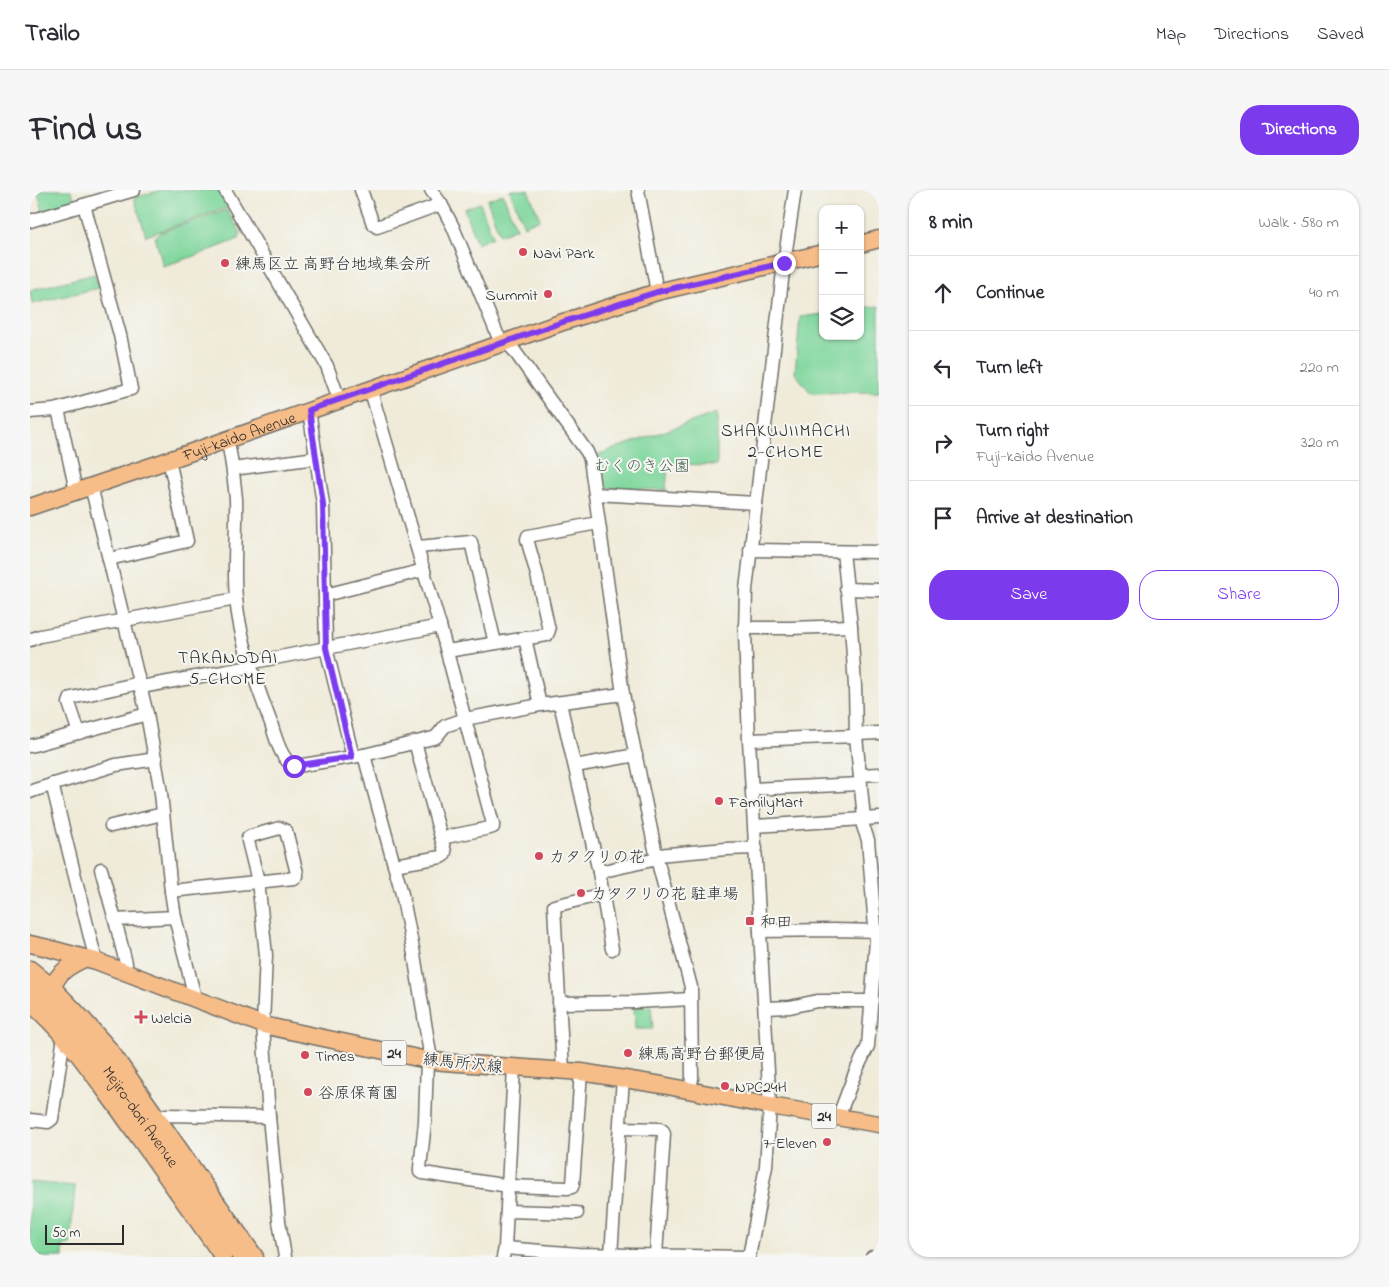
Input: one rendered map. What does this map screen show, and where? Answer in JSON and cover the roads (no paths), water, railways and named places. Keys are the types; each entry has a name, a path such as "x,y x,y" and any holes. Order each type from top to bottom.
{"main road":[{"path":"864,243 879,239"},
{"name":"Fuji-kaido Avenue","path":"30,507 560,323 657,292 819,254"},
{"name":"練馬所沢線","path":"30,944 91,959 263,1025 429,1060 581,1072 879,1124"},
{"path":"53,988 56,978 67,968 91,959"},
{"path":"30,969 53,988 109,1049 255,1257"},
{"name":"Mejiro-dori Avenue","path":"30,986 75,1028 101,1059 241,1257"},
{"name":"Mejiro-dori Avenue","path":"30,1003 64,1036 92,1072 223,1257"}],"street":[{"path":"30,221 134,190"},
{"path":"225,190 327,366 339,399"},
{"path":"361,190 373,224 377,227 441,204"},
{"path":"431,190 453,227 498,336 513,349 587,452 592,467 598,523 623,694 657,857 691,988 692,1078 690,1091"},
{"path":"638,190 657,292"},
{"path":"749,1257 766,1166 770,1106 749,740 745,628 746,590 784,263 795,190"},
{"path":"30,412 58,408 131,389 132,386 84,204"},
{"path":"370,388 418,547 493,824 492,827 441,838"},
{"path":"58,408 83,489 109,559 147,714 156,759 170,891 195,998"},
{"path":"309,410 323,504 326,648 358,756 394,865 414,954 429,1060 420,1172 423,1174 509,1186 572,1187 581,1072"},
{"path":"227,439 236,499 236,599 244,642 276,740 283,755 290,764 297,766 358,756 415,742 436,736 444,726 465,719 540,705 623,694"},
{"path":"232,469 316,458"},
{"path":"109,559 187,541 169,460"},
{"path":"595,494 756,503"},
{"path":"447,651 547,634 549,630 527,539 528,536 598,523"},
{"path":"418,547 471,542 494,643"},
{"path":"750,550 879,552"},
{"path":"838,1118 855,1072 868,1046 878,931 868,840 863,826 864,819 856,735 851,626 843,552"},
{"path":"325,595 424,570"},
{"path":"846,589 879,590"},
{"path":"30,640 40,636 236,599"},
{"path":"79,733 69,703 71,698 245,668 254,662 440,626"},
{"path":"745,628 851,626"},
{"path":"526,638 540,705"},
{"path":"560,703 599,872 612,949"},
{"path":"30,746 147,714"},
{"path":"749,740 879,733"},
{"path":"394,865 444,855 445,852 415,742"},
{"path":"575,766 636,755"},
{"path":"30,792 116,766 156,759"},
{"path":"752,789 860,780 879,774"},
{"path":"52,784 91,959"},
{"path":"111,826 163,814"},
{"path":"754,826 879,818"},
{"path":"170,891 210,888 258,881 294,878 298,873 286,831 280,828 248,838 258,881 266,955 263,1025 269,1117 279,1221 285,1257"},
{"path":"599,872 657,857 726,849 756,848"},
{"path":"102,869 126,963 125,972"},
{"path":"563,1071 554,906 603,894"},
{"path":"115,920 175,917"},
{"path":"760,931 878,931"},
{"path":"559,1003 691,999"},
{"path":"765,1008 790,1007 817,1001 872,1001"},
{"path":"30,1120 48,1122 52,1119 64,1036"},
{"path":"514,1067 504,1252 744,1257"},
{"path":"612,1255 623,1078"},
{"path":"159,1120 166,1115 269,1117"},
{"path":"621,1128 660,1129 664,1134 656,1255"},
{"path":"507,1211 577,1213"},
{"path":"874,1257 879,1257"}],"place":[{"name":"Navi Park","path":"523,252"},
{"name":"練馬区立 高野台地域集会所","path":"225,263"},
{"name":"Summit","path":"548,294"},
{"name":"FamilyMart","path":"719,801"},
{"name":"カタクリの花","path":"539,856"},
{"name":"カタクリの花 駐車場","path":"581,893"},
{"name":"和田","path":"750,921"},
{"name":"Welcia","path":"141,1017"},
{"name":"練馬高野台郵便局","path":"628,1053"},
{"name":"Times","path":"305,1055"},
{"name":"NPC24H","path":"725,1086"},
{"name":"谷原保育園","path":"308,1092"},
{"name":"7-Eleven","path":"827,1142"}],"district":[{"name":"SHAKUJIIMACHI 2-CHOME","path":"786,440"},
{"name":"TAKANODAI 5-CHOME","path":"228,667"}],"park label":[{"name":"むくのき公園","path":"642,465"}]}
